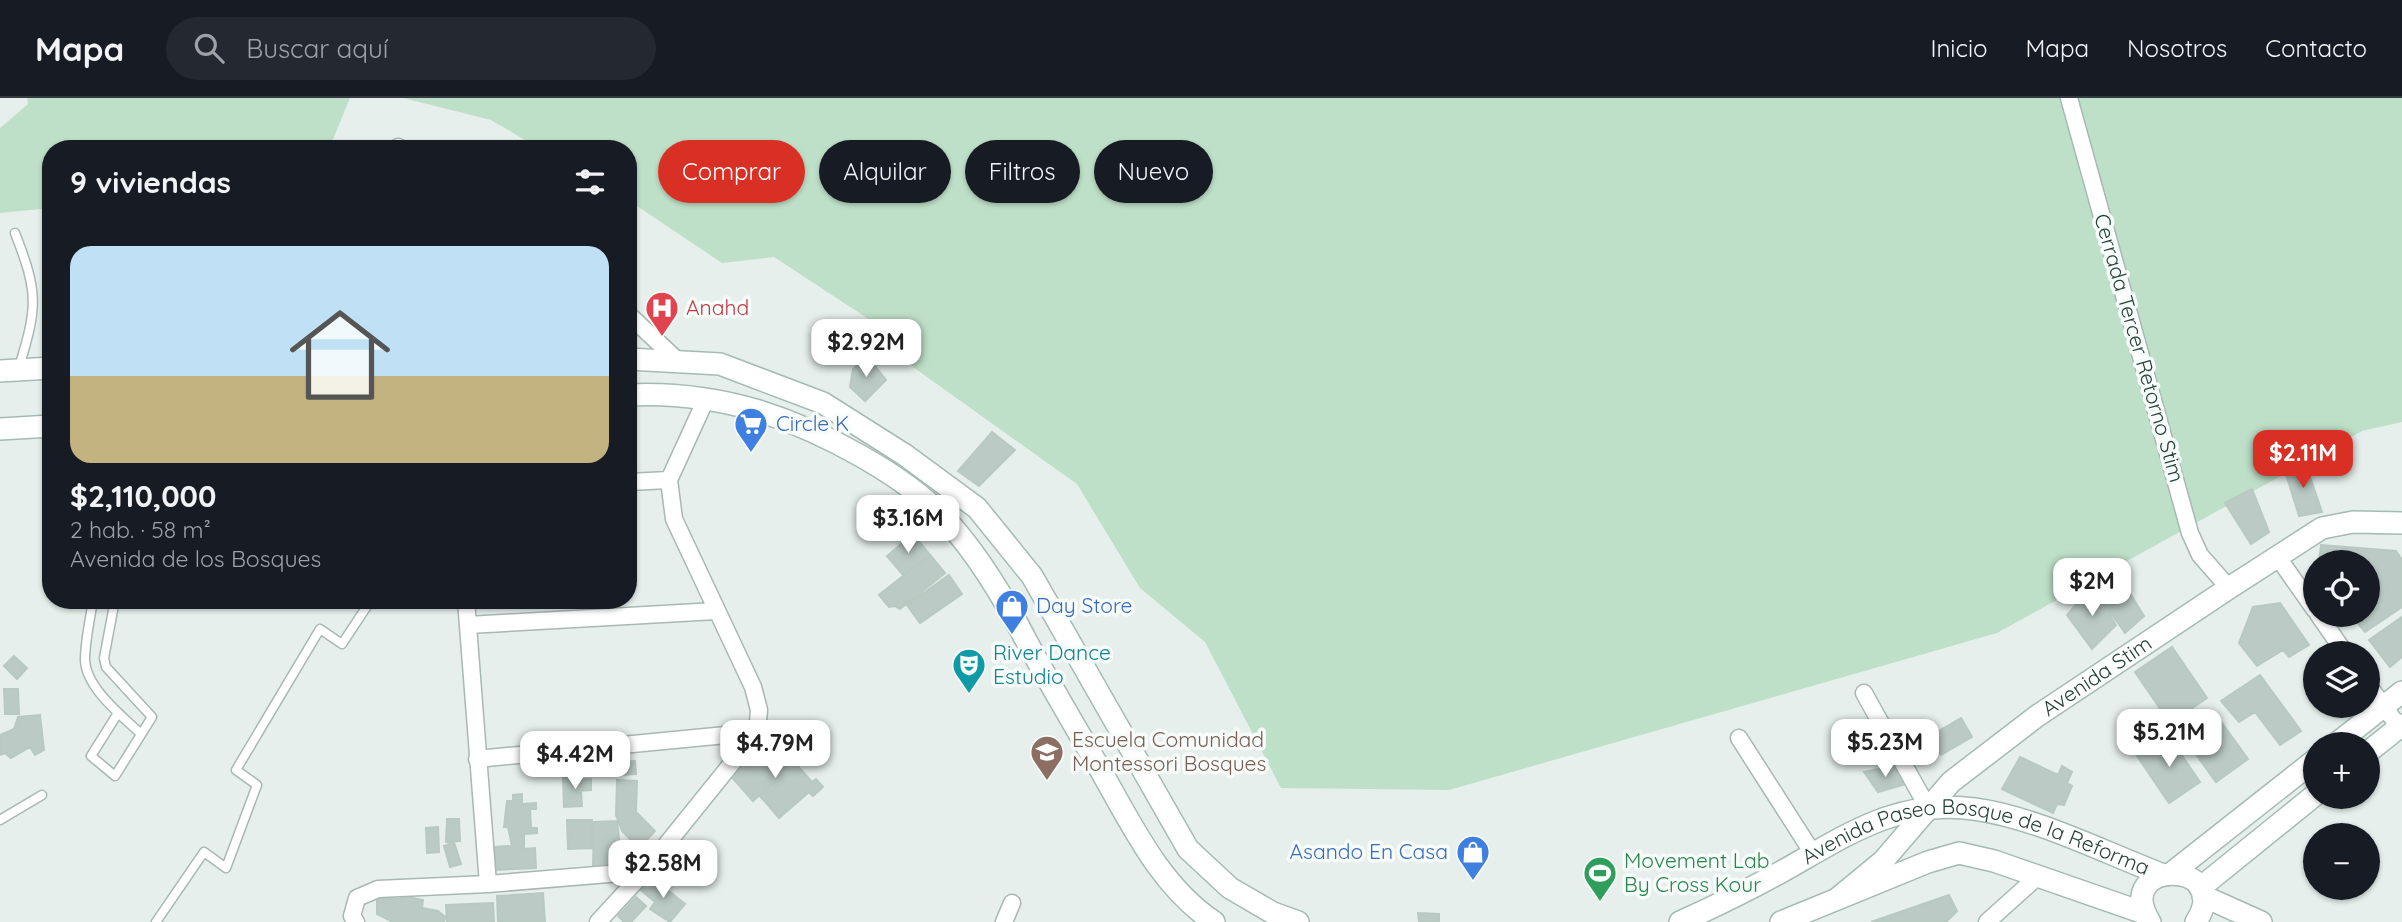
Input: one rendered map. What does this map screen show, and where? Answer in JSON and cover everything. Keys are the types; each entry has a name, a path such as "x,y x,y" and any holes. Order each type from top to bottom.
{"main road":[{"path":"637,359 720,364 823,403 905,455 977,508 1039,588 1188,849 1230,888 1273,913 1298,922"},
{"path":"9,370 42,368"},
{"path":"637,395 706,399 759,411 798,426 895,478 948,521 1009,607 1152,858 1178,891 1214,922"},
{"path":"0,429 42,427"},
{"name":"Avenida Stim","path":"1838,898 1883,861 1951,782 2037,716 2277,556 2322,528 2336,524 2402,523"},
{"path":"1009,607 1020,612 1031,612 1038,606 1039,588"},
{"path":"1027,642 1030,632 1040,625 1062,629"},
{"path":"2351,732 2402,692"},
{"path":"2380,743 2401,728"},
{"path":"2148,920 2142,904 2146,887 2303,769"},
{"path":"2196,922 2201,914 2201,892 2303,805"},
{"name":"Avenida Paseo Bosque de la Reforma","path":"1680,922 1783,871 1812,852 1872,822 1928,808 1956,807 1997,814 2167,873 2186,875 2201,892"},
{"name":"Avenida Paseo Bosque de la Reforma","path":"1781,922 1928,862 1959,853 1994,861 2148,920"},
{"path":"2201,892 2261,922"}],"street":[{"name":"Cerrada Tercer Retorno Stim","path":"2069,98 2190,533 2200,555 2229,588"},
{"path":"637,322 679,362"},
{"path":"598,922 645,871 757,732 759,710 753,687 674,519 669,480 706,399"},
{"path":"637,482 669,480"},
{"path":"2277,556 2303,592"},
{"path":"467,609 488,884"},
{"path":"468,625 716,611"},
{"path":"1864,693 1928,808"},
{"path":"2380,703 2401,728"},
{"path":"477,759 757,732"},
{"path":"1739,738 1812,852"},
{"path":"356,922 352,916 357,898 378,889 488,884 645,871"},
{"path":"1987,922 2036,878"},
{"path":"1004,922 1012,903"}],"lane":[{"path":"9,370 34,311 32,275 15,233"},
{"path":"92,609 85,659 87,670 118,713 141,734"},
{"path":"114,609 104,658 106,667 110,676 152,717 115,776 91,756 118,713"},
{"path":"156,922 204,852 226,868 257,785 236,770 320,628 342,644 365,609"},
{"path":"0,820 42,795"}],"green space":[{"path":"27,98 350,98 333,140 42,140 42,209 0,213 0,128 28,104"},
{"path":"403,98 2402,98 2402,422 2362,431 1997,633 1449,790 1281,788 1205,642 1140,588 1077,484 913,367 867,318 774,257 722,263 637,206 637,140 525,140 491,120"}],"building":[{"path":"867,356 886,380 865,401 850,387 853,369"},
{"path":"992,432 1015,450 979,486 958,471"},
{"path":"2305,462 2322,512 2299,516 2284,468"},
{"path":"2252,489 2269,532 2251,544 2225,503"},
{"path":"913,534 930,555 903,575 887,556"},
{"path":"2321,545 2396,551 2402,560 2402,607 2380,622 2380,550 2320,550"},
{"path":"930,555 945,573 900,609 889,607 879,595"},
{"path":"949,575 962,594 920,623 907,605"},
{"path":"2120,577 2144,616 2125,633 2096,591"},
{"path":"2093,585 2116,625 2092,649 2067,615"},
{"path":"2280,603 2306,641 2303,641 2303,649 2289,657 2283,650 2257,666 2239,643 2253,607"},
{"path":"2402,617 2402,657 2390,667 2380,654 2380,641 2369,640"},
{"path":"2172,647 2207,698 2170,723 2135,672"},
{"path":"14,656 27,668 17,679 4,666"},
{"path":"2260,675 2301,731 2280,745 2255,712 2239,722 2221,701"},
{"path":"4,689 18,689 19,714 5,714"},
{"path":"2214,712 2248,759 2216,782 2182,735"},
{"path":"40,715 44,750 35,755 30,747 11,758 5,753 0,755 0,735 14,729 18,717"},
{"path":"1961,718 1972,737 1941,755 1930,736"},
{"path":"2168,735 2200,782 2169,803 2137,756"},
{"path":"778,744 812,782 816,779 823,787 813,796 809,792 779,818 760,796 780,777 753,801 730,775 762,748 767,754"},
{"path":"2020,757 2058,775 2062,766 2072,772 2067,783 2072,786 2064,805 2057,804 2053,813 2002,789"},
{"path":"635,761 636,774 617,775 616,762"},
{"path":"1893,766 1906,784 1878,792 1864,772"},
{"path":"578,776 578,780 591,779 591,790 577,791 581,792 582,806 564,807 563,777"},
{"path":"617,780 637,781 636,812 655,831 639,848 622,831 616,815"},
{"path":"522,794 522,804 536,803 536,809 530,809 531,828 537,828 537,833 524,834 524,849 535,848 536,868 494,870 493,847 512,846 508,827 504,827 507,801 513,801 513,795"},
{"path":"447,819 459,819 460,841 446,842"},
{"path":"567,820 592,820 592,848 568,849"},
{"path":"617,821 622,864 593,867 594,822"},
{"path":"438,827 439,852 427,853 426,828"},
{"path":"454,842 461,864 450,867 444,846"},
{"path":"651,877 685,904 670,922 650,909 655,902 641,890"},
{"path":"543,893 545,922 498,922 497,896"},
{"path":"1949,895 1957,911 1946,922 1871,922"},
{"path":"403,896 423,900 422,908 438,911 445,917 444,922 393,922 377,914 377,898 400,899"},
{"path":"636,897 646,906 631,922 624,922 618,916"},
{"path":"493,903 494,922 447,922 446,905"},
{"path":"1418,913 1439,914 1439,922 1419,922"}],"place":[{"name":"Anahd","path":"662,338"},
{"name":"Circle K","path":"751,454"},
{"name":"Day Store","path":"1012,636"},
{"name":"River Dance Estudio","path":"969,695"},
{"name":"Escuela Comunidad Montessori Bosques","path":"1047,782"},
{"name":"Asando En Casa","path":"1473,882"},
{"name":"Movement Lab By Cross Kour","path":"1600,903"}]}
